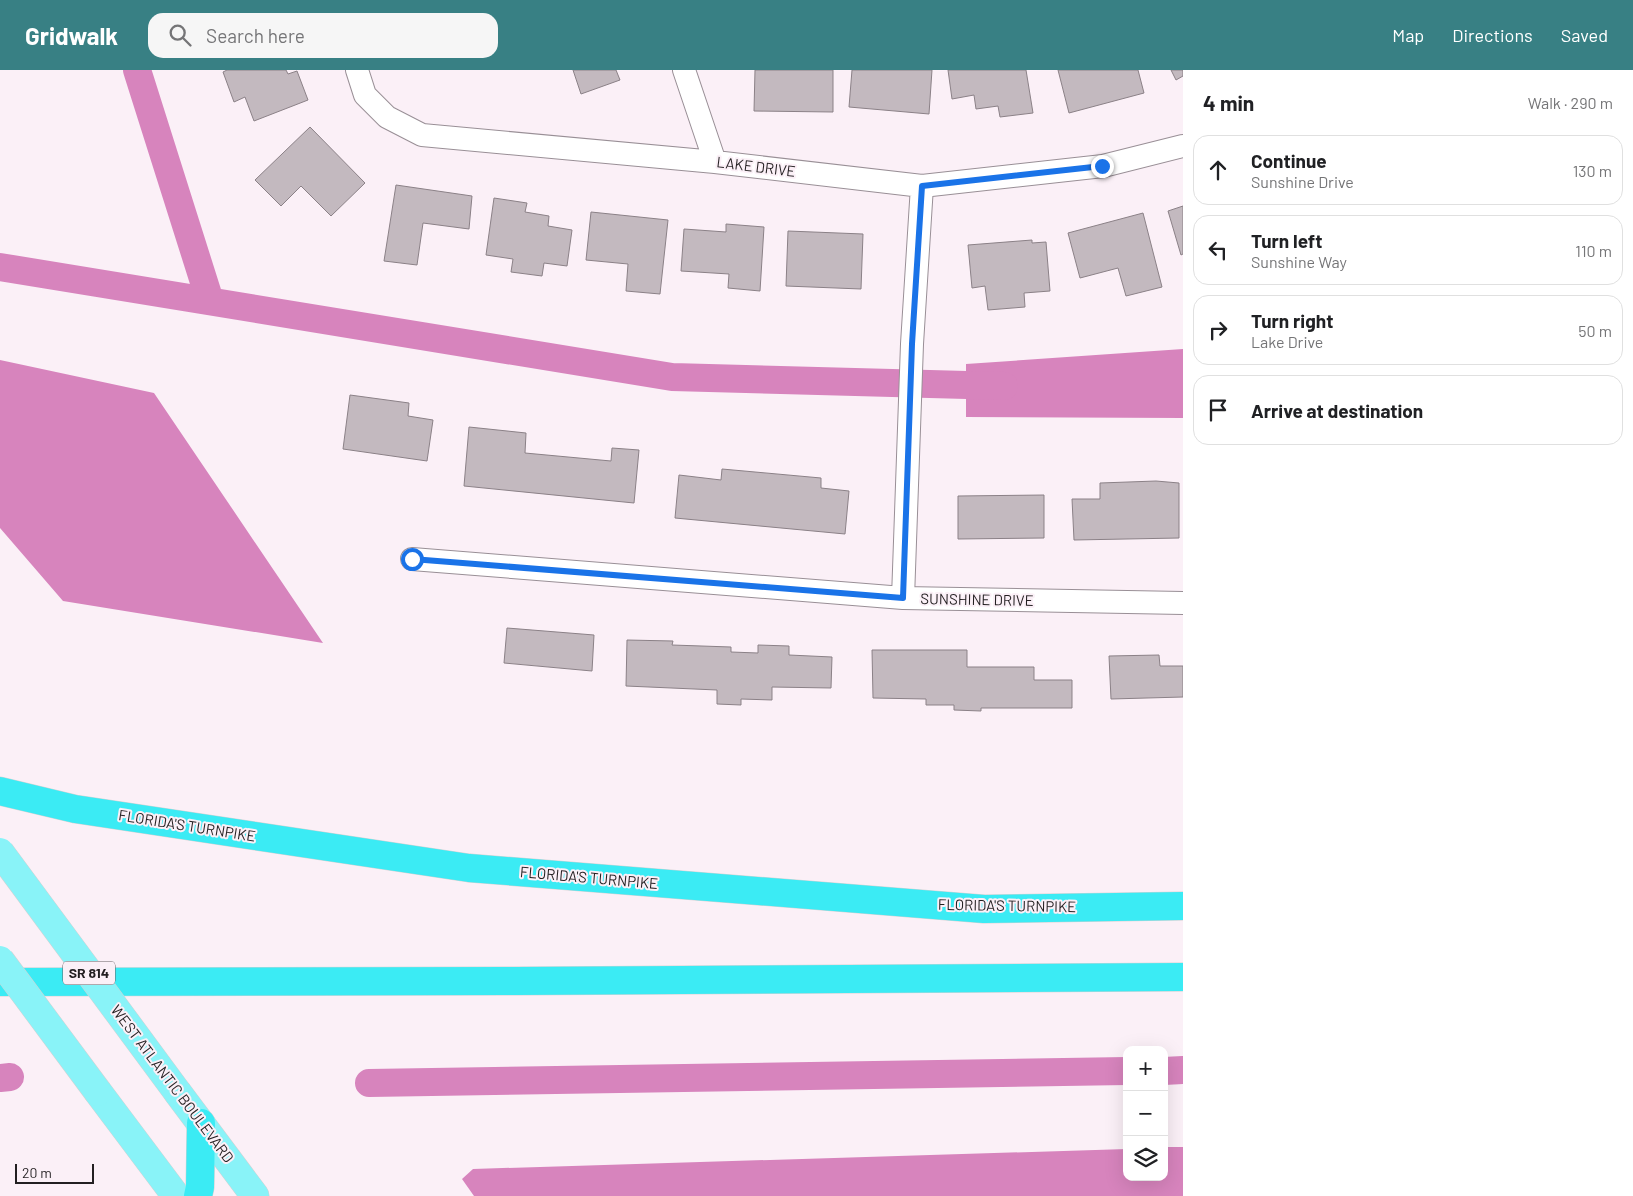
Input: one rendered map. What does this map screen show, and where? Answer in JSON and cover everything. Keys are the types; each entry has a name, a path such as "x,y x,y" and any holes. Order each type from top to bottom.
{"highway":[{"name":"FLORIDA'S TURNPIKE","path":"0,791 75,809 469,868 984,909 1183,906"},
{"path":"0,982 525,981 1183,976"},
{"path":"198,1196 200,1187 201,1123"}],"main road":[{"name":"WEST ATLANTIC BOULEVARD","path":"0,852 255,1196"},
{"path":"0,960 176,1196"}],"street":[{"name":"LAKE DRIVE","path":"357,70 365,95 386,117 422,135 715,162 922,186 1102,166 1183,146"},
{"path":"684,70 715,162"},
{"path":"903,598 912,344 922,186"},
{"name":"SUNSHINE DRIVE","path":"412,559 903,598 1183,603"}],"shaded area":[{"path":"1183,349 1183,418 966,417 966,364"},
{"path":"0,360 154,393 323,643 63,601 0,528"},
{"path":"1168,1147 1183,1147 1183,1196 474,1196 462,1179 473,1169 1123,1149 1123,1181 1168,1181"}],"building":[{"path":"227,70 286,70 288,74 297,71 308,100 254,121 245,97 234,102 223,72"},
{"path":"573,70 616,70 620,80 581,94"},
{"path":"755,70 833,70 833,112 754,111"},
{"path":"852,70 932,70 929,114 849,107"},
{"path":"948,70 1026,70 1033,113 1000,117 998,106 976,109 974,95 952,99"},
{"path":"1058,70 1138,70 1144,93 1069,113"},
{"path":"1171,70 1183,70 1183,76 1176,80"},
{"path":"310,127 365,183 331,216 301,186 281,206 255,180"},
{"path":"396,185 472,196 469,229 423,223 417,265 384,261"},
{"path":"494,198 527,203 525,212 549,216 548,226 572,230 567,266 544,263 542,276 511,272 513,259 486,255"},
{"path":"1183,206 1183,254 1181,255 1168,211"},
{"path":"591,212 668,220 660,294 626,291 628,264 586,260"},
{"path":"1143,213 1162,287 1126,296 1118,268 1080,278 1068,233"},
{"path":"726,224 764,227 760,291 728,288 729,274 681,271 684,229 726,232"},
{"path":"788,231 863,234 861,289 786,286"},
{"path":"1032,240 1032,243 1046,242 1050,291 1024,293 1025,307 988,310 985,286 972,288 968,245"},
{"path":"350,395 409,403 408,416 433,420 427,461 343,449"},
{"path":"469,427 526,433 525,453 611,461 612,448 639,450 634,503 464,486"},
{"path":"722,469 821,478 821,488 849,491 845,534 675,518 679,475 721,480"},
{"path":"1156,481 1179,483 1179,538 1074,540 1072,499 1100,499 1100,483"},
{"path":"1044,495 1044,538 958,539 958,496"},
{"path":"507,628 594,635 592,671 504,663"},
{"path":"627,640 673,641 672,645 731,647 731,652 758,653 758,645 789,646 789,655 832,657 831,688 772,687 772,700 741,699 741,705 717,704 717,690 626,686"},
{"path":"872,650 967,650 967,667 1034,667 1034,680 1072,680 1072,708 981,708 981,711 954,710 954,705 926,705 926,699 873,698"},
{"path":"1159,655 1160,666 1183,666 1183,697 1111,699 1109,656"}],"waterway":[{"path":"137,70 210,301"},
{"path":"0,267 672,377 1004,386"},
{"path":"1168,1071 1183,1070"},
{"path":"369,1083 1123,1071"},
{"path":"0,1078 10,1077"}],"route":[{"path":"412,559 903,598 912,344 922,186 1102,166"}]}
